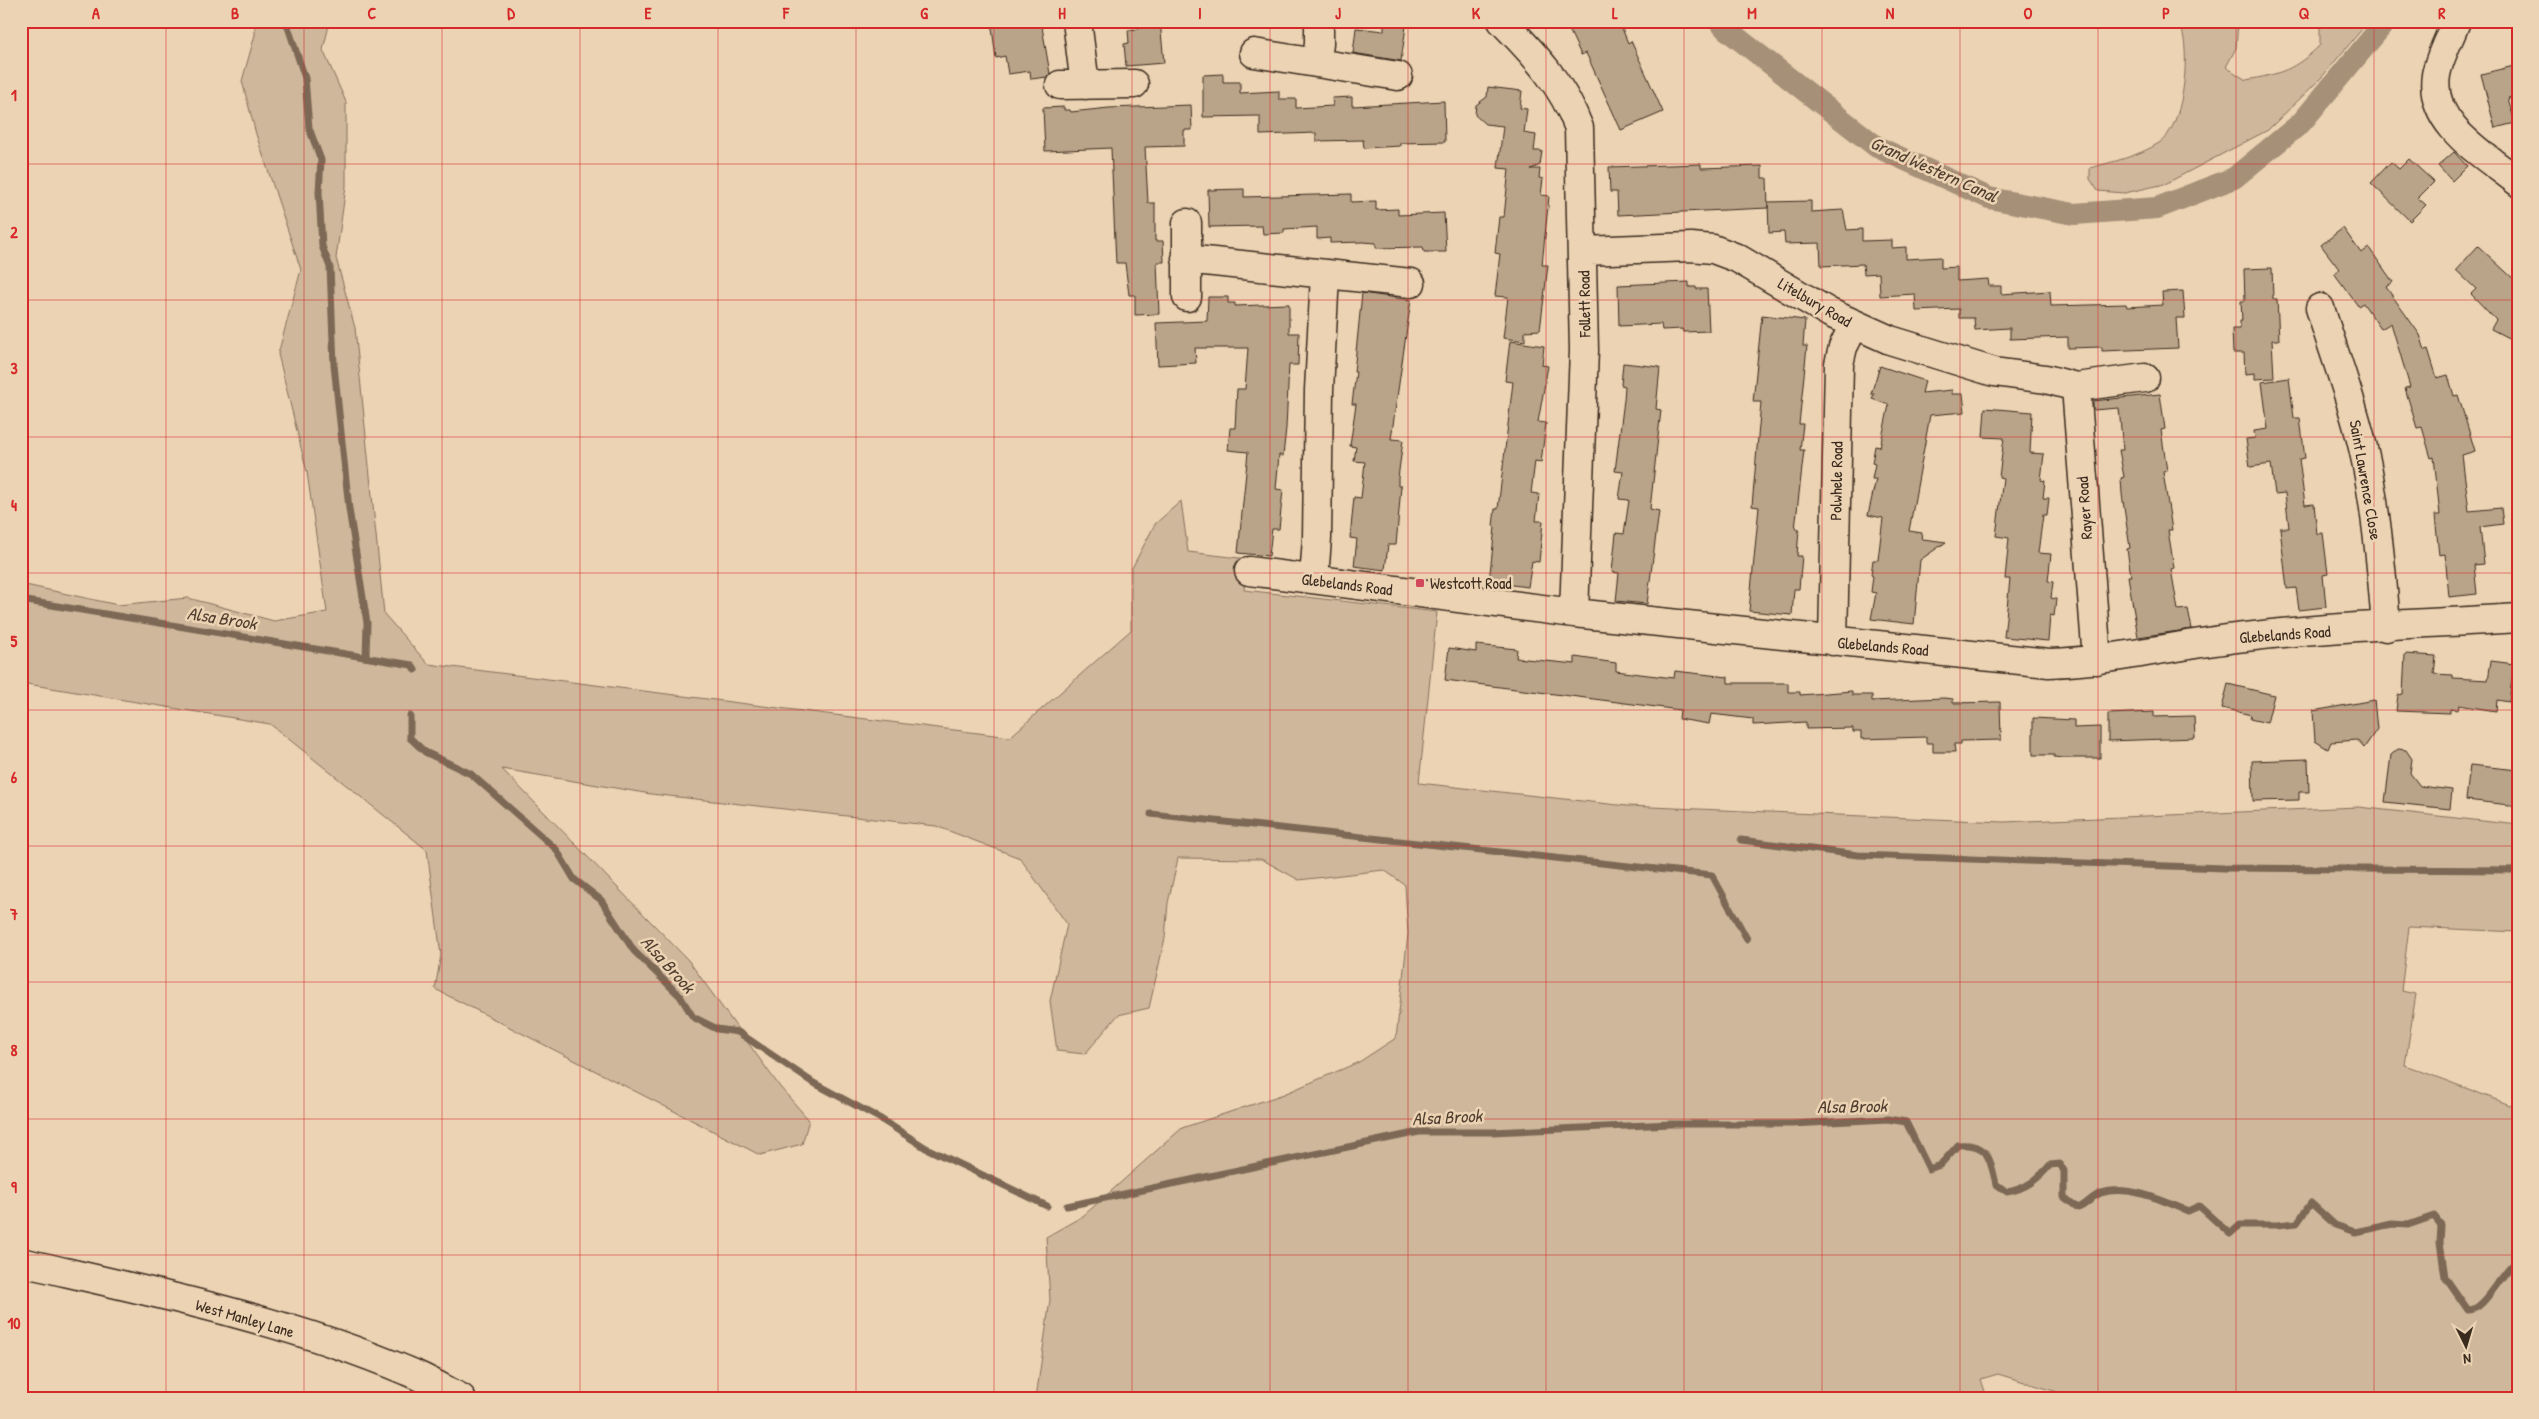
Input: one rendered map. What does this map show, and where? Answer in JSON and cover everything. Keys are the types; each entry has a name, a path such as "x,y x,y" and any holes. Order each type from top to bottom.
{"street":[{"path":"1077,21 1072,85 1134,84"},
{"path":"1316,63 1320,44 1319,21"},
{"name":"Follett Road","path":"1502,21 1556,80 1579,128 1584,350 1574,613"},
{"path":"2456,21 2436,74 2438,105 2449,125 2518,182"},
{"path":"1254,53 1398,76"},
{"path":"1186,297 1187,223"},
{"name":"Litelbury Road","path":"1583,251 1713,248 1737,258 1830,313 1854,325 1931,354 1994,372 2046,379 2076,387"},
{"path":"1186,259 1411,283"},
{"path":"1314,579 1317,538 1319,390 1325,275"},
{"name":"Saint Lawrence Close","path":"2321,307 2366,462 2378,541 2386,627"},
{"name":"Polwhele Road","path":"1833,641 1839,364 1843,347 1854,325"},
{"path":"2076,387 2145,378"},
{"name":"Rayer Road","path":"2076,387 2097,660"},
{"name":"Glebelands Road","path":"1249,571 1574,613 2049,663 2097,660 2152,652 2196,642 2248,636 2518,618"},
{"name":"West Manley Lane","path":"21,1262 249,1317 355,1350 408,1371 461,1398"}],"shaded area":[{"path":"255,21 330,21 323,50 346,102 346,186 336,258 355,328 384,614 428,664 1010,737 1131,630 1131,570 1155,524 1181,501 1188,552 1248,559 1244,590 1437,612 1419,783 1627,806 2004,822 2358,807 2518,825 2518,932 2409,927 2401,991 2416,994 2405,1065 2518,1108 2518,1398 2077,1398 1998,1374 1981,1379 1987,1398 1036,1398 1050,1300 1046,1237 1083,1216 1182,1128 1284,1094 1359,1062 1396,1038 1408,934 1405,885 1384,870 1299,880 1261,859 1178,858 1168,903 1165,938 1149,1008 1118,1015 1085,1054 1057,1051 1050,1001 1067,924 1020,858 936,826 651,794 502,769 688,960 780,1087 809,1120 802,1144 760,1155 435,989 441,955 427,850 270,724 21,683 21,584 118,605 188,598 274,621 327,612 307,472 278,354 301,270 256,134 242,81 255,35"},
{"path":"2174,21 2238,21 2236,48 2226,67 2246,80 2278,73 2303,60 2320,45 2320,21 2365,21 2363,28 2321,78 2268,130 2165,184 2125,193 2098,191 2090,179 2090,168 2151,148 2167,135 2174,123 2183,92 2185,45 2181,29"}],"building":[{"path":"991,21 1041,21 1050,74 1047,77 1031,79 1030,71 1008,74 1005,56 996,58"},
{"path":"1139,21 1160,21 1164,63 1126,66 1124,44 1129,43 1128,30 1139,29"},
{"path":"1565,21 1619,21 1628,43 1631,41 1663,112 1621,130 1586,53 1581,55"},
{"path":"1384,23 1406,26 1401,61 1353,53 1356,28 1384,31"},
{"path":"2518,65 2518,96 2508,98 2515,123 2495,128 2481,74"},
{"path":"1223,74 1223,82 1240,82 1240,93 1279,91 1279,99 1296,99 1296,108 1333,106 1332,98 1352,97 1352,106 1444,101 1445,142 1400,143 1400,146 1364,148 1363,140 1316,141 1316,133 1260,135 1260,116 1203,117 1203,75"},
{"path":"1488,87 1522,91 1520,108 1527,109 1524,133 1536,135 1534,151 1542,151 1540,165 1531,169 1540,169 1539,178 1543,179 1541,195 1549,196 1542,265 1548,265 1540,330 1525,331 1525,341 1503,338 1508,297 1495,296 1500,254 1495,253 1499,217 1504,217 1509,169 1498,168 1503,126 1485,124 1475,115 1476,105 1487,97"},
{"path":"1191,105 1192,130 1184,130 1184,146 1145,147 1148,203 1155,203 1155,241 1163,241 1164,262 1157,262 1159,314 1135,315 1135,295 1129,295 1125,263 1116,263 1111,148 1045,151 1043,108 1064,107 1064,110 1070,110 1071,112 1109,108"},
{"path":"2454,152 2467,166 2452,181 2438,166"},
{"path":"2409,159 2434,182 2418,198 2426,205 2410,221 2371,183 2391,162 2399,169"},
{"path":"1701,164 1701,168 1762,166 1762,178 1767,178 1768,208 1618,215 1617,192 1610,192 1609,167"},
{"path":"1244,189 1244,197 1351,194 1351,202 1376,201 1376,210 1398,209 1398,215 1444,213 1446,252 1424,252 1423,247 1376,248 1376,243 1330,243 1330,238 1317,239 1317,227 1284,229 1284,233 1263,234 1262,226 1209,227 1208,190"},
{"path":"1811,201 1811,212 1843,210 1847,230 1862,229 1862,241 1892,240 1892,248 1906,247 1906,259 1941,257 1941,268 1957,267 1957,281 1988,279 1989,286 2001,286 2001,294 2050,291 2051,306 2126,304 2127,307 2163,305 2162,292 2183,291 2185,318 2176,318 2178,348 2102,351 2102,347 2068,348 2068,337 2010,339 2010,328 1975,330 1974,318 1959,318 1959,309 1916,311 1915,294 1880,296 1879,273 1864,274 1863,264 1821,266 1820,243 1785,244 1784,232 1769,233 1768,202"},
{"path":"2343,228 2361,253 2369,248 2393,282 2386,287 2420,335 2425,350 2428,349 2437,378 2448,375 2454,396 2458,395 2475,451 2462,455 2469,511 2501,508 2503,524 2480,527 2484,564 2474,565 2477,594 2449,597 2445,554 2439,555 2435,515 2440,515 2434,457 2431,458 2422,427 2417,428 2405,388 2410,387 2391,323 2381,329 2363,303 2358,306 2334,273 2339,269 2321,245"},
{"path":"2478,246 2518,283 2518,343 2491,329 2496,320 2471,294 2476,289 2456,270"},
{"path":"2272,268 2273,299 2277,299 2279,340 2272,340 2274,378 2255,379 2255,373 2245,374 2244,353 2233,353 2232,329 2240,329 2240,321 2242,321 2241,301 2245,301 2244,269"},
{"path":"1689,282 1689,287 1707,289 1709,331 1683,332 1682,329 1662,330 1661,324 1619,326 1618,285"},
{"path":"1362,293 1411,300 1391,439 1403,440 1398,478 1398,486 1401,486 1396,545 1388,545 1385,570 1354,566 1357,539 1350,538 1354,497 1361,498 1365,462 1354,461 1356,447 1350,446 1356,404 1352,404"},
{"path":"1208,297 1228,297 1228,303 1235,303 1235,306 1289,304 1289,333 1299,333 1298,365 1289,365 1283,456 1279,455 1276,489 1283,490 1279,529 1272,529 1269,556 1238,553 1248,452 1228,450 1230,428 1235,428 1237,389 1245,389 1248,348 1195,348 1196,363 1158,365 1156,323 1207,321"},
{"path":"1762,315 1805,320 1803,346 1807,346 1799,424 1803,424 1800,450 1804,450 1795,529 1799,529 1797,556 1802,556 1799,589 1794,589 1792,615 1749,611 1759,507 1752,506 1761,402 1753,402"},
{"path":"1510,341 1544,346 1542,365 1548,366 1538,422 1546,423 1541,462 1535,461 1531,493 1539,494 1536,521 1543,521 1539,562 1532,561 1528,587 1489,582 1495,509 1498,509 1513,382 1505,381"},
{"path":"1623,363 1660,367 1656,409 1661,410 1650,509 1659,511 1647,604 1616,601 1619,573 1612,572 1616,533 1624,534 1629,500 1619,499 1623,472 1615,471 1624,400 1625,386 1621,385"},
{"path":"1880,366 1925,381 1922,393 1952,390 1952,394 1963,394 1965,412 1930,415 1909,531 1922,533 1921,538 1923,539 1946,542 1920,560 1914,624 1871,619 1876,593 1871,592 1873,576 1871,575 1873,560 1878,560 1883,518 1868,515 1876,479 1872,479 1875,464 1872,463 1875,446 1880,447 1889,405 1872,399 1874,394 1871,394"},
{"path":"2289,378 2294,418 2300,418 2305,458 2299,459 2305,505 2314,504 2317,534 2323,533 2328,574 2323,575 2326,607 2299,610 2296,588 2287,589 2280,528 2289,528 2285,493 2275,494 2271,464 2250,467 2246,439 2255,438 2254,431 2268,429 2262,382"},
{"path":"2160,394 2165,429 2161,430 2167,471 2163,472 2172,530 2168,530 2174,568 2171,569 2178,610 2188,609 2192,629 2138,637 2128,576 2131,576 2127,549 2130,548 2122,494 2121,478 2124,477 2119,450 2123,450 2119,408 2093,410 2093,401"},
{"path":"1985,408 2032,412 2030,453 2044,454 2041,480 2045,481 2043,498 2049,498 2047,515 2043,515 2038,553 2051,554 2048,581 2053,582 2051,598 2056,599 2054,616 2050,615 2048,641 2004,637 2010,579 2005,579 2009,538 1996,536 2003,478 1999,477 2004,438 1983,437"},
{"path":"1476,645 1517,649 1516,658 1575,664 1575,657 1616,663 1616,671 1648,675 1674,678 1675,671 1728,677 1728,683 1788,683 1788,692 1800,692 1800,695 1852,691 1852,695 1872,695 1872,701 1944,698 1953,699 1953,703 2000,702 2001,740 1961,741 1961,744 1954,744 1955,752 1933,752 1933,743 1926,743 1926,737 1861,739 1861,732 1853,732 1853,728 1806,729 1806,722 1753,725 1753,719 1711,714 1709,724 1679,719 1680,710 1445,680 1449,648 1476,652"},
{"path":"2405,654 2436,656 2434,674 2453,675 2453,678 2488,680 2491,661 2514,664 2509,702 2497,700 2496,711 2459,705 2458,710 2450,709 2450,713 2396,711 2398,695 2403,694"},
{"path":"2228,684 2274,695 2267,723 2250,719 2251,715 2222,708"},
{"path":"2374,700 2377,729 2364,748 2357,740 2331,742 2328,749 2315,741 2313,711"},
{"path":"2154,712 2154,717 2194,716 2195,738 2108,741 2108,714"},
{"path":"2033,718 2074,720 2074,728 2100,727 2100,758 2063,758 2054,757 2054,755 2033,755"},
{"path":"2398,749 2406,750 2412,759 2410,773 2420,786 2452,790 2450,809 2385,802 2391,755"},
{"path":"2308,759 2309,792 2299,792 2299,800 2253,801 2252,761"},
{"path":"2470,765 2518,770 2518,806 2466,800"}],"waterway":[{"path":"286,21 305,78 309,128 321,160 319,192 322,246 330,267 334,365 349,509 367,623 366,657"},
{"name":"Grand Western Canal","path":"1719,21 1726,29 1877,147 1989,198 2074,214 2157,208 2234,178 2301,123 2386,21"},
{"name":"Alsa Brook","path":"21,600 412,665 415,670"},
{"name":"Alsa Brook","path":"410,716 410,738 425,752 471,774 556,849 574,879 601,900 634,951 680,996 693,1017 717,1029 738,1032 812,1082 879,1118 926,1148 1047,1206"},
{"path":"1151,814 1712,875 1747,939"},
{"path":"1741,840 1858,855 2224,868 2518,870"},
{"name":"Alsa Brook","path":"1067,1206 1419,1132 1492,1132 1672,1124 1792,1124 1888,1119 1906,1122 1929,1169 1940,1165 1958,1145 1976,1146 1982,1149 1989,1159 1996,1184 2007,1192 2031,1183 2050,1165 2060,1164 2064,1171 2064,1197 2078,1208 2101,1193 2112,1191 2134,1192 2188,1211 2199,1206 2230,1234 2240,1225 2297,1223 2311,1203 2335,1225 2355,1232 2392,1224 2408,1225 2434,1216 2441,1225 2440,1243 2445,1277 2468,1310 2480,1305 2518,1260"}],"place":[{"name":"Westcott Road","path":"1420,583"}]}
